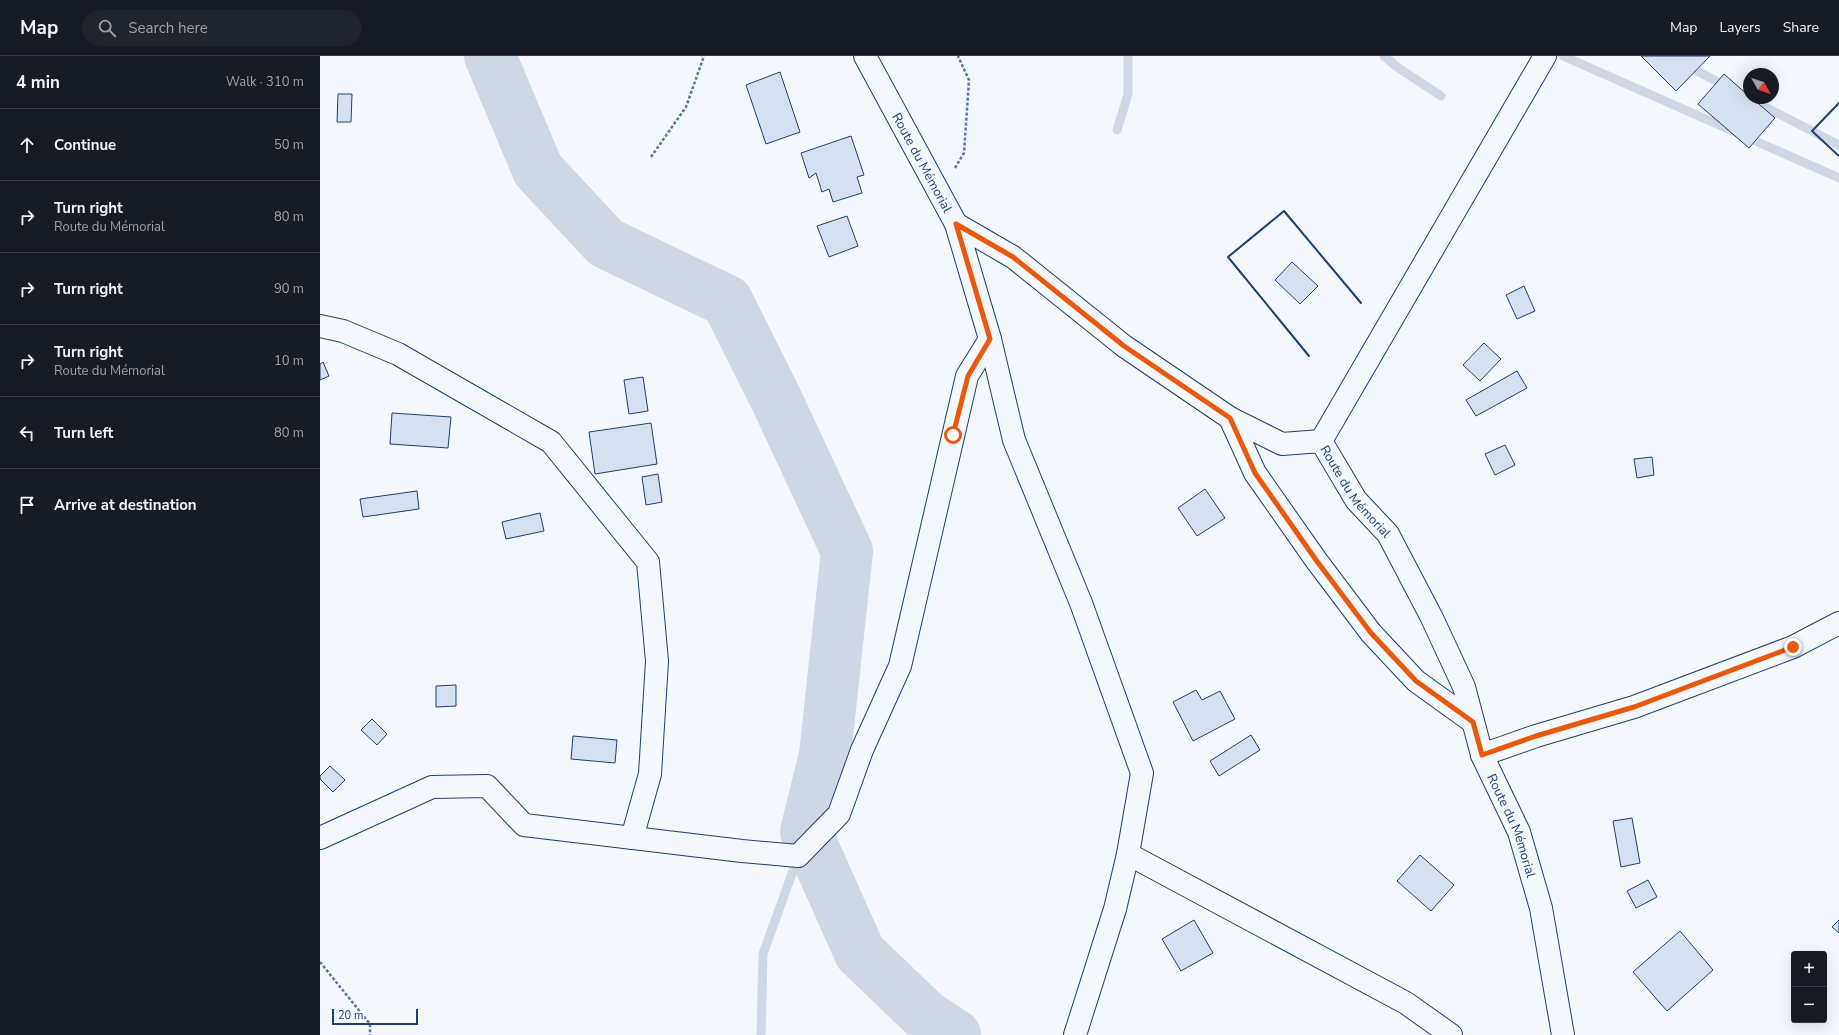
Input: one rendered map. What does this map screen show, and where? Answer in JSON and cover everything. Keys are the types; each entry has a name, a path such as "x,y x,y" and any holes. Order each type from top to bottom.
{"street":[{"name":"Route du Mémorial","path":"865,56 956,224 1013,257 1124,346 1230,418 1282,444 1321,441 1356,500 1388,534 1432,618 1464,687 1482,755 1519,832 1542,908 1563,1035"},
{"path":"1321,441 1545,56"},
{"path":"956,224 990,339 1014,440 1081,603 1142,773 1128,854 1115,909 1075,1035"},
{"path":"320,326 343,331 398,354 551,442 648,562 657,661 650,774 632,838"},
{"path":"320,838 432,787 487,786 524,824 742,851 798,856 839,814 862,750 900,666 968,376 990,339"},
{"path":"1230,418 1255,473 1316,560 1371,633 1416,681 1473,722"},
{"path":"1482,755 1536,736 1634,707 1793,647 1839,624"},
{"path":"1128,854 1406,1003 1451,1035"}],"path":[{"path":"651,157 686,107 704,56"},
{"path":"940,194 964,153 969,80 958,56"},
{"path":"320,962 370,1024 370,1035"}],"building":[{"path":"1641,56 1710,56 1676,91"},
{"path":"780,72 800,132 766,144 746,85"},
{"path":"1724,74 1743,91 1743,104 1759,104 1775,118 1749,148 1698,104"},
{"path":"338,94 352,94 351,122 337,122"},
{"path":"851,136 864,175 857,177 862,193 833,202 829,189 822,192 816,173 809,178 801,153"},
{"path":"847,216 858,246 829,257 817,226"},
{"path":"1292,262 1318,286 1300,304 1275,280"},
{"path":"1524,286 1535,311 1517,319 1506,295"},
{"path":"1484,343 1501,359 1480,381 1463,365"},
{"path":"323,362 329,376 320,380 320,364"},
{"path":"1517,371 1527,388 1476,416 1466,400"},
{"path":"643,377 648,411 629,414 624,380"},
{"path":"392,413 451,417 448,448 390,444"},
{"path":"651,423 657,464 595,474 589,432"},
{"path":"1505,445 1515,465 1495,475 1485,454"},
{"path":"1652,457 1654,475 1637,478 1634,459"},
{"path":"658,474 662,502 646,505 642,477"},
{"path":"1205,489 1225,518 1197,536 1178,508"},
{"path":"417,491 419,509 363,517 360,499"},
{"path":"540,513 544,531 506,539 502,522"},
{"path":"456,685 456,706 436,707 436,686"},
{"path":"1196,690 1202,700 1220,691 1235,719 1193,741 1173,702"},
{"path":"372,719 387,734 377,745 361,730"},
{"path":"1251,735 1260,750 1219,776 1210,761"},
{"path":"573,736 617,740 615,763 571,759"},
{"path":"330,766 345,780 333,792 320,779 320,776"},
{"path":"1632,818 1640,863 1621,867 1613,821"},
{"path":"1420,855 1454,885 1431,911 1397,881"},
{"path":"1648,880 1657,897 1636,908 1627,891"},
{"path":"1194,920 1213,953 1181,971 1162,939"},
{"path":"1839,920 1839,933 1832,927"},
{"path":"1680,931 1713,970 1667,1011 1633,972"}],"waterway":[{"path":"490,56 538,170 606,243 727,301 776,399 847,551 825,755 806,832 860,953 926,1016 955,1035"},
{"path":"1117,130 1128,94 1128,56"},
{"path":"1384,56 1397,67 1441,96"},
{"path":"1563,56 1839,178"},
{"path":"1668,56 1728,87"},
{"path":"1760,104 1839,145"},
{"path":"761,1035 763,954 798,857"}],"wall":[{"path":"1839,103 1812,131 1839,156"},
{"path":"1309,356 1228,257 1284,211 1361,303"}],"route":[{"path":"953,435 968,376 990,339 956,224 1013,257 1124,346 1230,418 1255,473 1316,560 1371,633 1416,681 1473,722 1482,755 1536,736 1634,707 1793,647"}]}
